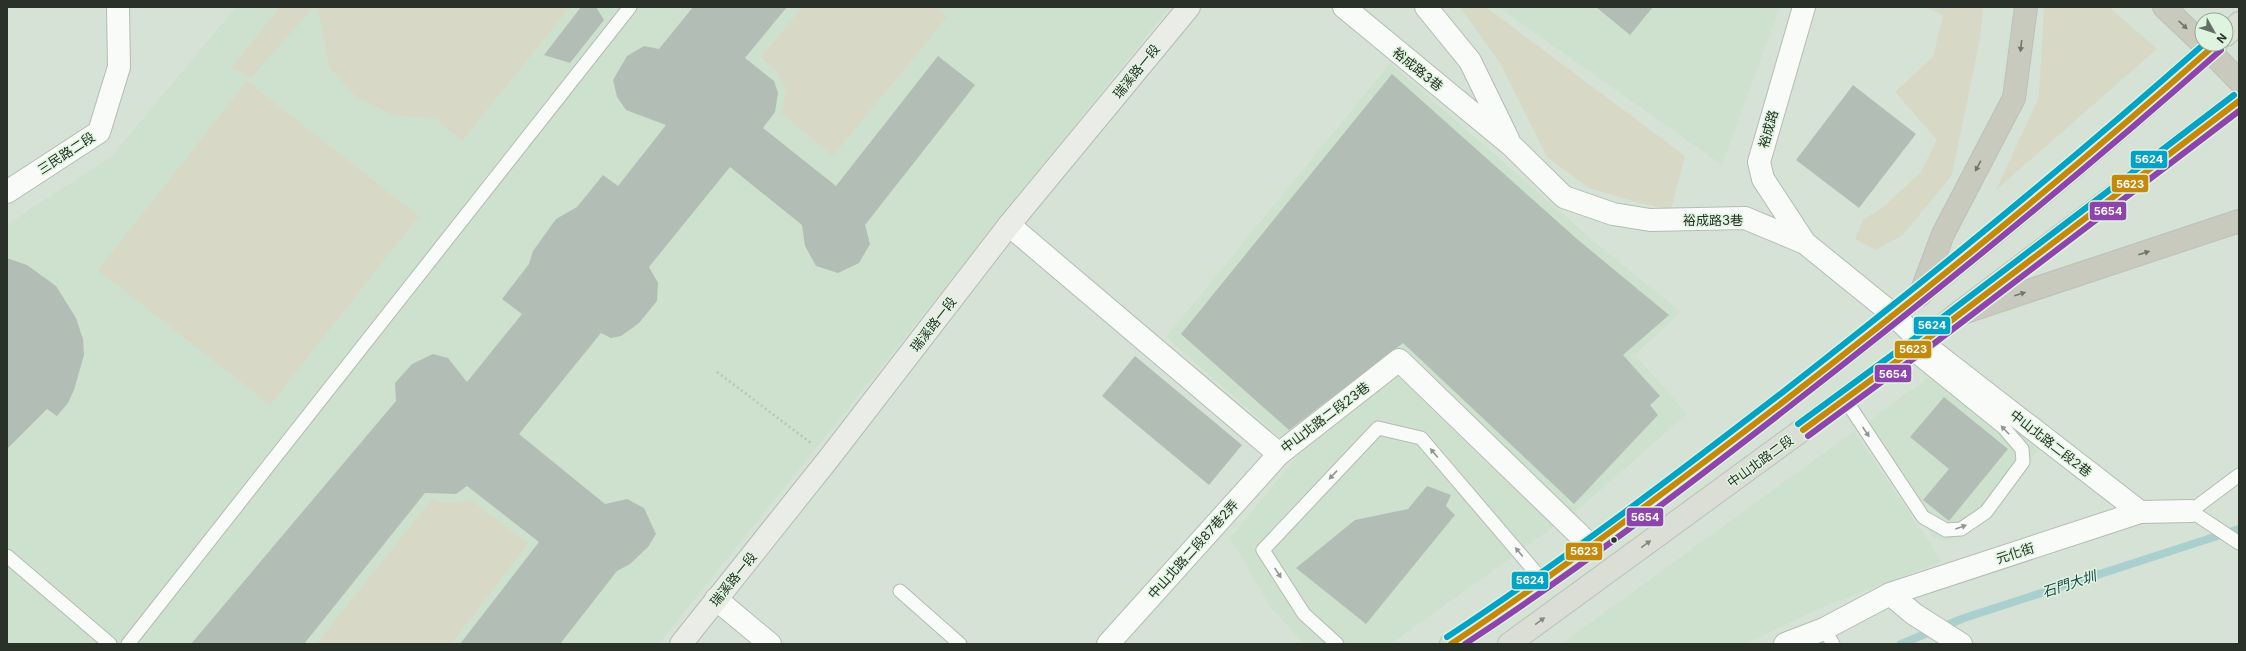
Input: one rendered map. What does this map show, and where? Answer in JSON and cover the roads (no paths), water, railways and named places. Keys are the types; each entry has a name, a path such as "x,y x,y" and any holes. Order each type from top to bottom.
{"highway":[{"path":"1920,294 1943,234 2014,98 2026,7"},
{"path":"2164,7 2194,33"},
{"path":"2214,52 2239,81"},
{"path":"1956,315 2239,221"}],"main road":[{"path":"1451,644 1593,548 1895,316 2200,52"},
{"name":"中山北路二段","path":"1509,644 1916,347 1956,315 2239,101"}],"street":[{"name":"三民路二段","path":"7,192 98,132 119,67 118,7"},
{"name":"瑞溪路一段","path":"681,644 830,457 1009,225 1189,7"},
{"name":"裕成路3巷","path":"1344,7 1512,145 1564,196 1613,214 1650,220 1745,218 1805,243 1895,316 1916,347"},
{"name":"裕成路3巷","path":"1426,7 1470,61 1512,145"},
{"name":"裕成路","path":"1804,7 1759,162 1763,179 1805,243"},
{"name":"中山北路二段23巷","path":"1009,225 1279,454 1398,360 1593,548"},
{"name":"中山北路二段2巷","path":"1916,347 2140,512"},
{"name":"中山北路二段87巷2弄","path":"1108,644 1279,454"},
{"path":"2140,512 2191,510"},
{"name":"元化街","path":"1785,644 1828,637 1890,594 2140,512"},
{"path":"1890,594 1914,614 1958,642"},
{"path":"716,599 770,644"}],"lane":[{"path":"128,644 630,7"},
{"path":"1845,399 1923,517 1946,530 1961,528 1986,512 2023,462 2022,449 2004,428 1916,347"},
{"path":"1337,644 1304,614 1263,550 1378,428 1422,438 1544,582"},
{"path":"2239,475 2191,510 2239,543"},
{"path":"7,556 110,644"},
{"path":"900,591 960,644"}],"waterway":[{"name":"石門大圳","path":"1901,644 1964,618 2239,529"}]}
